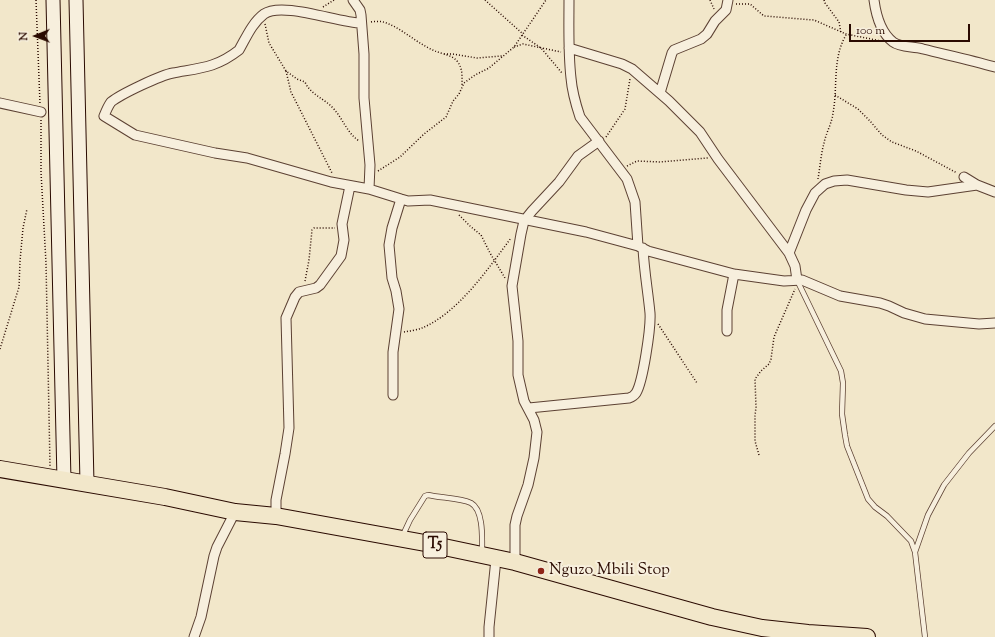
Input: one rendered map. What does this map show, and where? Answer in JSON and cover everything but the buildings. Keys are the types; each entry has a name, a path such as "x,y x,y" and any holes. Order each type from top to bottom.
{"highway":[{"name":"T5","path":"0,469 165,497 235,512 276,516 402,539 514,562 712,617 762,628 808,635 867,637"}],"main road":[{"path":"53,0 57,478"},
{"path":"76,0 87,483"}],"street":[{"path":"353,0 360,10 364,54 364,98 369,148 369,189"},
{"path":"529,408 623,399 633,396 637,392 643,372 650,315 635,202 627,179 580,117 571,79 568,0"},
{"path":"660,93 674,50 701,39 707,34 723,13 728,0"},
{"path":"874,0 879,22 888,38 893,42 904,46 921,48 995,67"},
{"path":"361,23 286,10 268,12 263,15 251,29 236,53 212,66 193,71 171,73 126,93 110,103 104,116 135,135 215,153 247,158 291,172 337,184 369,189 408,201 430,200 586,232 640,247 648,251 734,274 784,281 810,282 840,296 867,300 925,319 979,324 995,323"},
{"path":"569,51 622,64 632,69 693,124 789,253 795,266 798,281"},
{"path":"0,103 41,112"},
{"path":"514,562 515,525 528,485 534,458 537,432 529,408 524,401 520,384 518,340 512,286 518,248 526,219 559,182 578,156 600,142"},
{"path":"964,177 977,185 995,192"},
{"path":"789,253 806,210 815,193 825,184 834,181 847,180 906,190 928,192 977,185"},
{"path":"276,516 276,500 289,428 286,318 295,297 301,290 310,290 320,285 336,264 343,249 344,240 342,228 350,186"},
{"path":"392,395 393,352 399,314 399,302 392,278 389,245 392,228 401,199"},
{"path":"727,331 727,310 734,274"},
{"path":"194,637 201,617 214,556 235,512"},
{"path":"489,557 489,637"}],"lane":[{"path":"798,281 841,370 843,383 842,414 847,446 868,499 911,541 915,552 925,637"},
{"path":"915,552 928,515 944,485 969,453 995,426"},
{"path":"402,539 410,520 425,496 428,495 466,502 472,504 477,509 489,557"}],"path":[{"path":"36,0 41,112 41,172 57,478"},
{"path":"485,0 522,34 541,48 558,70 571,79"},
{"path":"514,47 546,0"},
{"path":"710,0 713,7 723,13 735,4 750,4 764,16 814,20 841,33 873,41 893,42"},
{"path":"824,0 839,22 841,33"},
{"path":"263,15 269,42 286,71 289,87 297,106 337,184"},
{"path":"361,23 377,21 389,24 423,45 454,58 462,70 462,87"},
{"path":"815,193 824,143 833,115 835,75 838,58 842,41 846,34"},
{"path":"370,176 400,157 424,134 446,117 453,101 464,83 490,68 514,47 523,44 541,48 569,51"},
{"path":"443,54 477,58 502,56"},
{"path":"600,142 612,130 625,109 632,69"},
{"path":"286,71 297,79 305,82 311,91 333,108 352,136 369,148"},
{"path":"835,95 858,109 882,135 892,142 916,151 964,177"},
{"path":"621,170 632,162 637,161 660,162 705,158 718,159"},
{"path":"452,204 464,220 481,235 494,260 505,278 512,286"},
{"path":"0,349 19,287 20,254 27,209"},
{"path":"301,290 309,260 312,230 314,228 342,228"},
{"path":"396,333 422,328 444,316 458,303 512,237"},
{"path":"758,455 755,441 755,380 771,360 774,337 798,281"},
{"path":"650,315 662,328 697,383"}],"place":[{"name":"Nguzo Mbili Stop","path":"541,571"}]}
